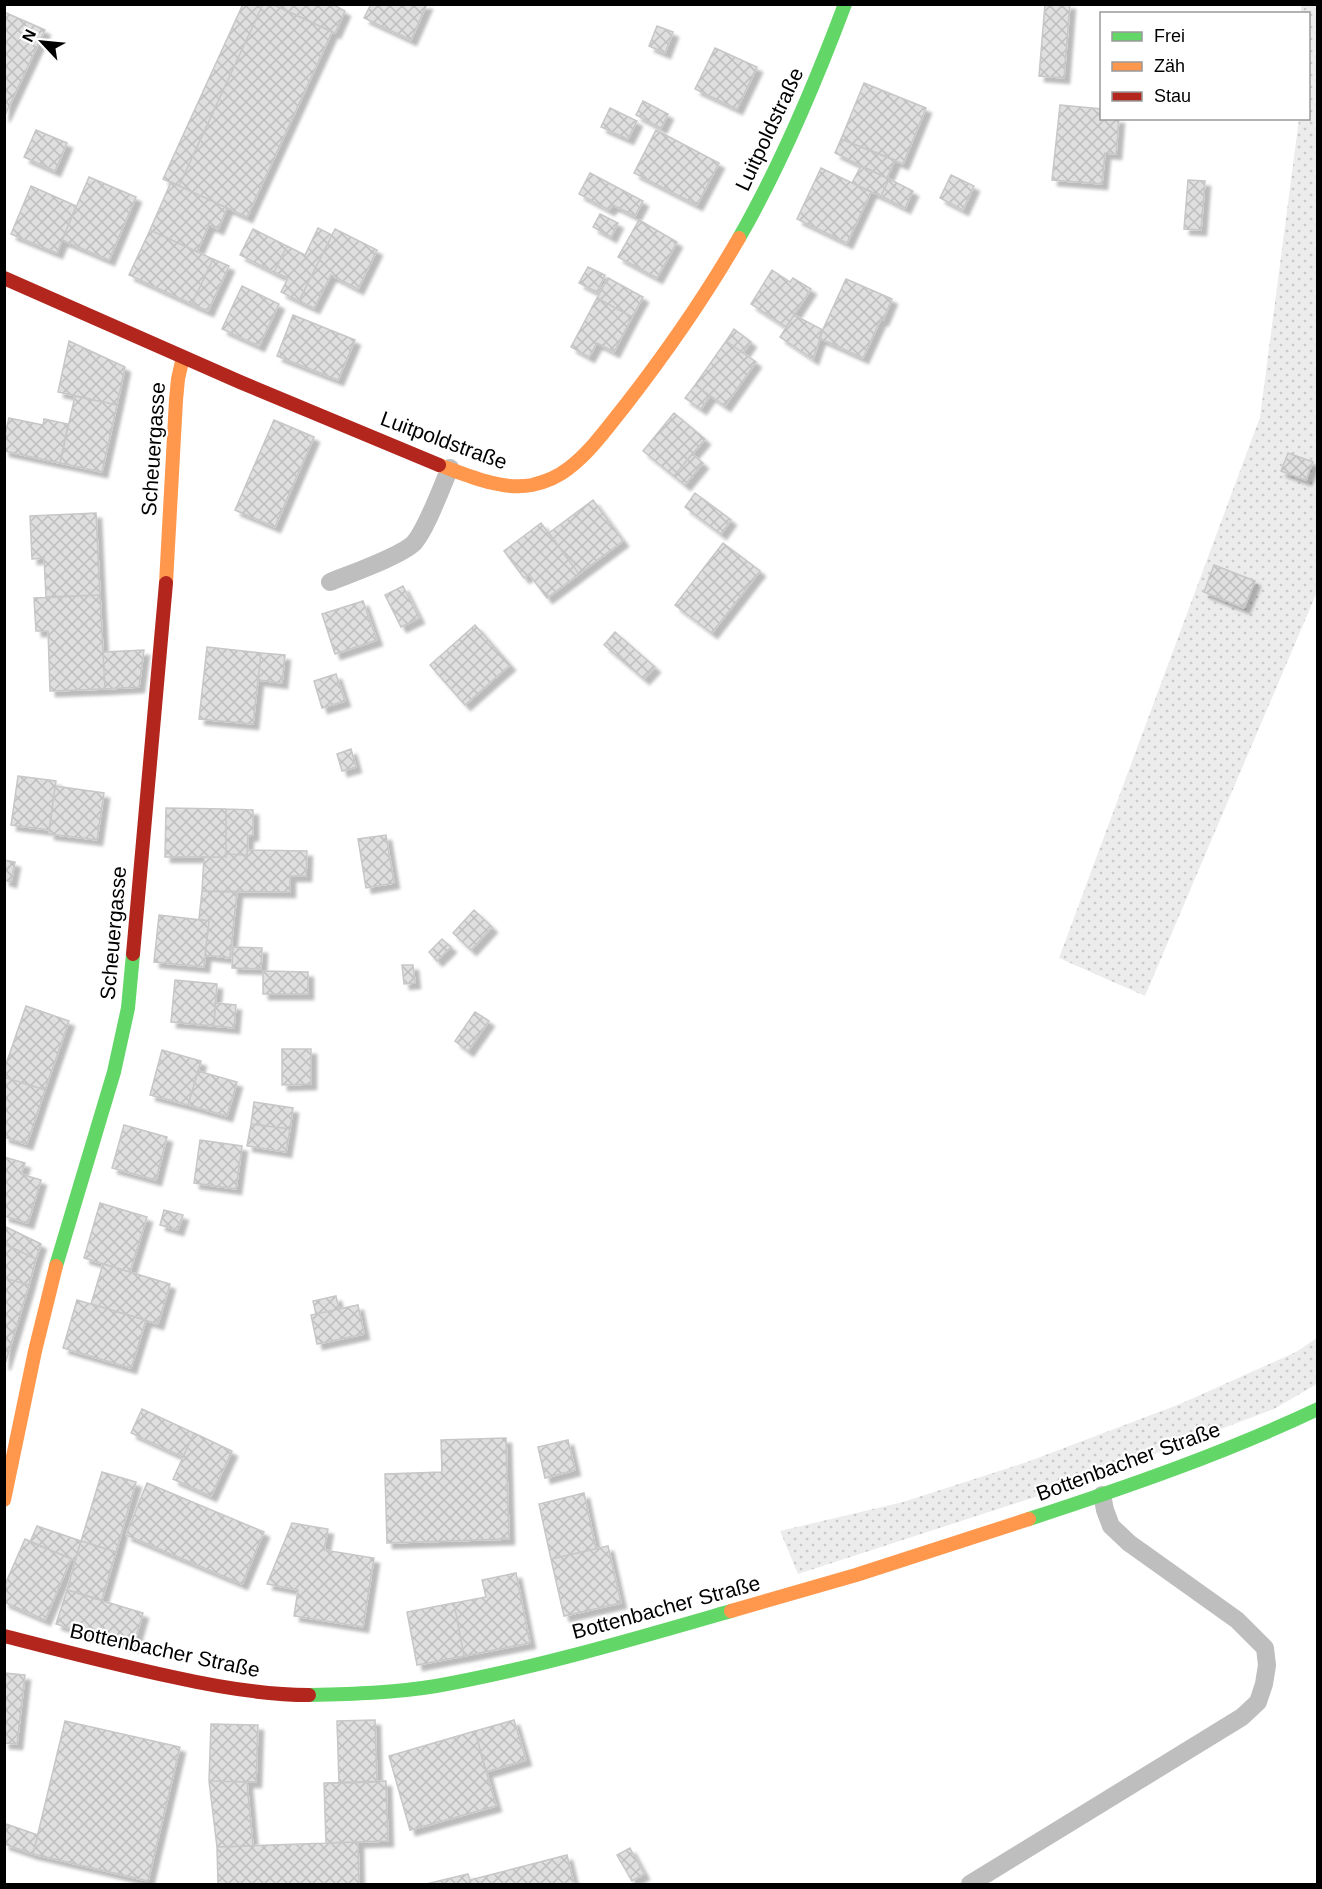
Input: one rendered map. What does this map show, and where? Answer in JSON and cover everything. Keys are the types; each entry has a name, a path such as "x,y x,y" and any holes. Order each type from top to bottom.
{"street":[{"name":"Luitpoldstraße","path":"4,279 305,410 450,468 507,486 528,486 570,468 589,452 644,381 716,278 773,175 826,57 845,4"},
{"name":"Scheuergasse","path":"4,1500 44,1312 109,1089 128,1008 164,620 176,400 183,357"},
{"name":"Bottenbacher Straße","path":"4,1636 148,1672 218,1687 269,1693 363,1694 434,1686 509,1671 709,1618 856,1575 1102,1495 1272,1431 1317,1409"}],"lane":[{"path":"330,582 393,556 412,545 421,534 450,468"},
{"path":"969,1884 1242,1717 1258,1702 1267,1665 1265,1648 1237,1620 1129,1543 1111,1526 1102,1495"}],"shaded area":[{"path":"1301,5 1317,5 1317,592 1145,996 1059,958 1260,417 1299,120 1310,120 1310,12 1301,12"},
{"path":"1317,1338 1317,1384 1274,1409 1072,1485 798,1574 780,1531 903,1502 1027,1462 1180,1404 1296,1352"}],"building":[{"path":"243,4 263,4 179,186 163,179"},
{"path":"263,4 272,4 332,32 247,217 179,186"},
{"path":"272,4 332,4 345,11 335,33"},
{"path":"371,4 427,4 411,40 364,18"},
{"path":"1045,4 1070,4 1064,78 1039,76"},
{"path":"4,12 45,30 4,117"},
{"path":"657,26 673,32 665,53 649,46"},
{"path":"715,48 757,67 737,109 695,89"},
{"path":"864,83 926,108 903,164 841,139"},
{"path":"643,101 668,114 661,128 636,115"},
{"path":"1060,105 1100,109 1100,120 1119,120 1116,154 1105,153 1102,184 1052,180"},
{"path":"610,108 637,121 628,139 601,127"},
{"path":"36,130 67,143 55,171 24,157"},
{"path":"656,130 719,163 697,205 634,173"},
{"path":"841,139 895,160 887,178 835,153"},
{"path":"861,166 889,179 881,196 852,183"},
{"path":"821,168 871,192 847,243 797,219"},
{"path":"590,173 643,201 635,216 613,205 609,210 579,194"},
{"path":"951,175 974,186 963,210 940,198"},
{"path":"89,177 136,197 109,260 62,240"},
{"path":"889,179 913,191 905,208 881,196"},
{"path":"1188,180 1205,181 1201,230 1184,229"},
{"path":"171,182 227,208 218,229 209,225 197,252 150,230"},
{"path":"31,186 76,206 57,253 11,234"},
{"path":"600,214 618,223 611,237 593,227"},
{"path":"639,220 677,242 657,278 618,257"},
{"path":"318,228 332,235 299,301 281,292 288,278 274,272 287,246 305,255"},
{"path":"253,229 287,246 274,272 240,255"},
{"path":"335,229 377,250 358,289 331,275 314,308 299,301"},
{"path":"150,230 213,259 192,304 129,275"},
{"path":"213,259 229,266 208,311 192,304"},
{"path":"588,267 605,275 597,292 579,283"},
{"path":"772,270 790,282 793,278 811,289 786,327 751,304"},
{"path":"608,278 643,297 632,317 597,298"},
{"path":"846,279 892,299 863,358 819,338"},
{"path":"242,286 279,304 259,346 222,329"},
{"path":"597,298 632,317 614,352 597,343 589,357 571,347"},
{"path":"293,315 355,340 338,380 277,356"},
{"path":"794,315 823,330 813,359 780,337"},
{"path":"734,329 751,342 743,353 726,341"},
{"path":"69,341 125,367 117,405 58,392"},
{"path":"726,341 756,362 725,406 695,385"},
{"path":"695,385 710,396 701,409 685,398"},
{"path":"75,396 117,405 102,472 60,463"},
{"path":"674,413 705,439 674,476 643,451"},
{"path":"9,418 43,425 44,419 68,424 60,463 4,451 4,438"},
{"path":"274,420 314,437 275,527 235,510"},
{"path":"1288,453 1313,462 1306,480 1281,471"},
{"path":"692,454 703,463 685,485 674,476"},
{"path":"695,493 731,520 721,534 685,507"},
{"path":"593,500 623,541 579,574 549,533"},
{"path":"96,513 100,595 46,597 44,558 32,559 30,516"},
{"path":"541,523 579,574 547,598 529,574 524,578 504,551"},
{"path":"723,543 760,571 712,633 675,605"},
{"path":"1214,565 1255,581 1244,608 1204,592"},
{"path":"403,586 419,618 401,627 385,595"},
{"path":"100,595 105,689 50,691 48,631 36,631 34,598"},
{"path":"363,601 377,640 335,654 322,614"},
{"path":"475,625 510,665 465,705 430,665"},
{"path":"615,632 655,667 644,679 604,645"},
{"path":"207,647 261,653 253,724 199,719"},
{"path":"144,650 139,687 105,689 103,652"},
{"path":"261,653 285,655 282,683 258,680"},
{"path":"336,674 345,701 322,708 314,681"},
{"path":"351,749 356,767 342,771 337,754"},
{"path":"18,776 56,781 49,830 11,825"},
{"path":"55,786 104,793 97,840 49,834"},
{"path":"166,808 226,809 226,857 165,857"},
{"path":"226,809 253,810 253,835 248,836 247,855 226,854"},
{"path":"386,835 394,883 366,888 358,839"},
{"path":"248,850 307,851 306,876 290,876 290,892 202,891 204,857 226,857 226,854 247,855"},
{"path":"4,860 15,862 11,882 4,880"},
{"path":"202,891 237,892 230,958 205,955 209,921 199,919"},
{"path":"474,910 492,927 471,950 453,933"},
{"path":"159,915 209,921 204,967 154,962"},
{"path":"442,939 451,947 437,961 429,952"},
{"path":"233,947 262,948 261,969 232,968"},
{"path":"402,965 413,965 415,983 404,984"},
{"path":"263,971 308,972 308,994 263,994"},
{"path":"175,980 217,984 214,1026 171,1022"},
{"path":"215,1003 236,1005 234,1028 214,1026"},
{"path":"26,1006 69,1021 45,1090 4,1077 4,1070"},
{"path":"475,1012 489,1021 468,1051 455,1041"},
{"path":"282,1049 311,1049 311,1084 282,1085"},
{"path":"162,1050 201,1061 188,1105 150,1095"},
{"path":"198,1071 237,1082 227,1116 188,1105"},
{"path":"4,1077 45,1090 27,1144 4,1137"},
{"path":"254,1102 293,1108 290,1129 251,1124"},
{"path":"251,1124 290,1129 286,1152 247,1146"},
{"path":"124,1125 167,1137 156,1180 112,1168"},
{"path":"200,1140 242,1146 236,1189 194,1183"},
{"path":"4,1157 25,1163 21,1174 41,1180 28,1223 4,1216"},
{"path":"100,1203 147,1217 130,1272 84,1258"},
{"path":"164,1210 183,1215 178,1230 160,1225"},
{"path":"4,1226 41,1244 36,1259 4,1244"},
{"path":"4,1244 36,1259 29,1285 4,1278"},
{"path":"103,1264 170,1284 158,1324 91,1304"},
{"path":"4,1278 29,1285 5,1364 4,1364"},
{"path":"336,1296 339,1309 316,1314 313,1301"},
{"path":"77,1300 146,1320 131,1368 63,1348"},
{"path":"358,1305 364,1334 317,1344 311,1315"},
{"path":"142,1409 194,1433 183,1457 131,1433"},
{"path":"194,1433 232,1451 211,1496 173,1479"},
{"path":"506,1438 509,1539 387,1543 385,1474 442,1472 441,1440"},
{"path":"568,1440 575,1470 545,1478 538,1447"},
{"path":"102,1472 136,1482 116,1552 81,1541"},
{"path":"147,1483 264,1532 242,1584 126,1535"},
{"path":"584,1493 596,1549 551,1559 539,1504"},
{"path":"292,1523 328,1529 324,1550 374,1558 363,1627 294,1616 298,1590 267,1584"},
{"path":"37,1526 81,1541 75,1560 30,1542"},
{"path":"25,1539 71,1559 45,1620 4,1602 4,1587"},
{"path":"81,1541 116,1552 102,1600 67,1590"},
{"path":"608,1546 621,1603 564,1616 551,1559"},
{"path":"516,1573 530,1643 464,1656 454,1603 486,1597 482,1580"},
{"path":"67,1590 143,1613 133,1647 56,1624"},
{"path":"454,1603 464,1656 417,1665 407,1612"},
{"path":"4,1673 25,1675 17,1744 4,1743"},
{"path":"375,1720 377,1782 339,1783 337,1721"},
{"path":"514,1720 526,1760 486,1772 475,1731"},
{"path":"65,1721 180,1747 148,1881 33,1854"},
{"path":"211,1724 258,1725 256,1782 209,1781"},
{"path":"475,1731 496,1806 410,1830 389,1756"},
{"path":"209,1781 247,1782 253,1846 217,1847"},
{"path":"386,1781 388,1841 326,1843 324,1783"},
{"path":"6,1824 38,1835 33,1854 4,1844"},
{"path":"358,1842 359,1884 218,1884 217,1847"},
{"path":"630,1848 644,1874 632,1881 617,1855"},
{"path":"567,1855 574,1884 471,1884 470,1880"},
{"path":"468,1874 471,1884 426,1884"}],"traffic: fast":[{"path":"739,238 797,123 845,4"},
{"path":"56,1266 114,1072 128,1008 133,954"},
{"path":"1029,1519 1175,1468 1318,1409"},
{"path":"309,1695 404,1690 473,1679 585,1652 731,1611"}],"traffic: slow":[{"path":"439,465 485,481 509,486 537,484 565,471 592,447 640,387 699,303 739,238"},
{"path":"166,583 176,400 183,357"},
{"path":"4,1500 35,1351 56,1266"},
{"path":"731,1611 856,1575 1029,1519"}],"traffic: jam":[{"path":"4,278 240,382 439,465"},
{"path":"133,954 166,583"},
{"path":"4,1636 207,1684 258,1692 309,1695"}]}
